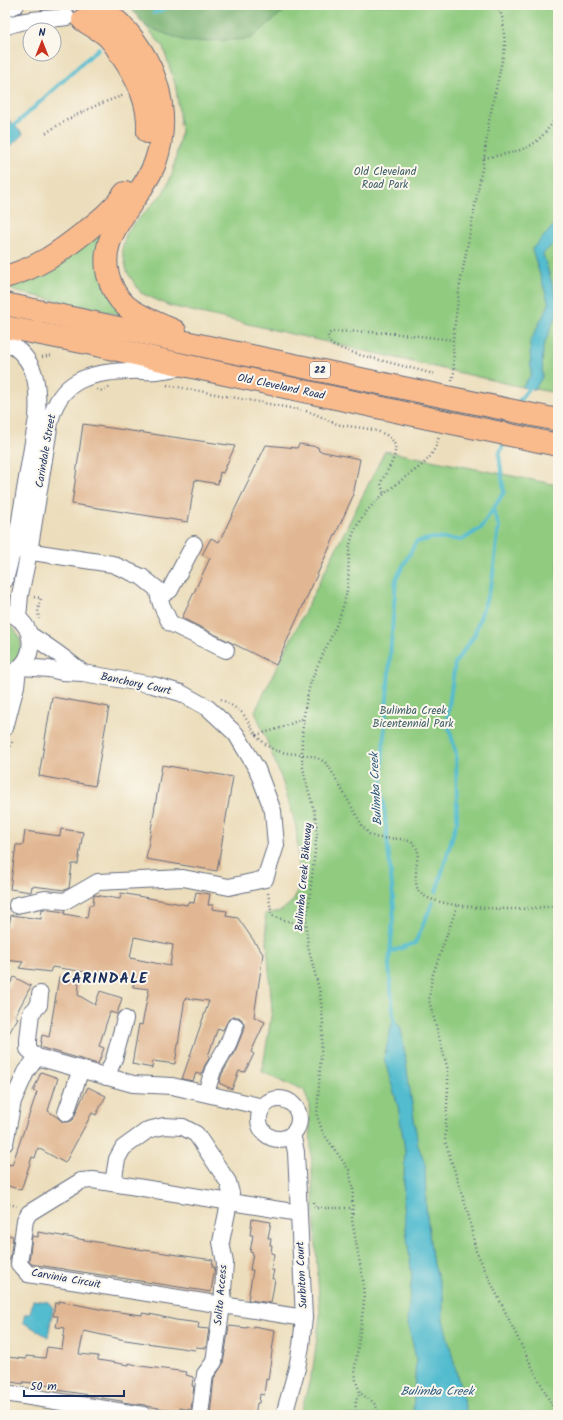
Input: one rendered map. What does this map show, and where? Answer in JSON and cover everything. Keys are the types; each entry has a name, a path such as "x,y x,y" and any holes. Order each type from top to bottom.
{"highway":[{"path":"5,277 47,260 106,215 124,194 140,168 146,148 148,123 147,113 141,90 131,68 111,40 105,34 91,26 81,10"},
{"path":"81,10 105,11 133,39 149,65 158,87 162,112 161,139 152,170 110,240 106,260 109,280 120,300 134,312 208,347"},
{"name":"22","path":"5,304 208,347 433,384 558,420"},
{"name":"Old Cleveland Road","path":"5,327 92,344 428,418 558,444"}],"street":[{"path":"5,9 16,5"},
{"path":"5,27 19,22 48,20 81,10"},
{"name":"Carindale Street","path":"5,341 12,344 28,361 33,370 38,388 37,418 19,526 21,550 20,595 12,615"},
{"name":"Carindale Street","path":"5,580 21,550 52,413 69,387 78,380 90,375 129,371 157,371 188,366"},
{"path":"159,597 170,590 194,544"},
{"path":"21,550 112,564 142,577 157,589 161,604 170,623 226,650"},
{"path":"5,728 16,686 15,670 26,660 30,652 31,644 30,635 25,625 12,615"},
{"path":"30,635 69,661 82,673"},
{"name":"Banchory Court","path":"15,670 49,669 153,685 181,693 208,708 236,734 257,769 273,811 276,845 265,879"},
{"path":"17,905 45,899 65,901 98,882 183,878 228,887 265,879"},
{"path":"40,994 39,1005 32,1013 28,1040 28,1049 37,1057 133,1084 172,1086 263,1107"},
{"path":"106,1077 114,1059 125,1020"},
{"path":"206,1093 213,1070 228,1044 235,1026"},
{"path":"5,1143 13,1101 26,1072 37,1057"},
{"path":"66,1113 81,1069"},
{"path":"280,1099 292,1104 298,1115 298,1122 292,1134 277,1139 266,1134 261,1128 259,1116 263,1107 270,1101 280,1099"},
{"name":"Solito Access","path":"114,1183 117,1158 123,1148 148,1130 164,1126 183,1127 196,1134 228,1182 230,1192 221,1242 225,1263 222,1305 214,1362 205,1374 200,1415"},
{"name":"Surbiton Court","path":"284,1415 297,1368 304,1318 296,1152 292,1134"},
{"name":"Carvinia Circuit","path":"299,1213 114,1183 93,1180 81,1181 29,1213 25,1220 19,1264 28,1274 304,1318"},
{"path":"5,1393 143,1415"},
{"path":"5,1402 90,1415"}],"path":[{"path":"46,133 64,121 102,102 141,90"},
{"path":"484,158 517,151 534,143 549,128 558,115"},
{"path":"433,384 334,346 328,341 328,335 331,332 359,332 415,335 453,340"},
{"path":"28,361 53,355"},
{"path":"90,375 95,388 98,390 107,390 115,384"},
{"path":"164,384 305,411 339,424 380,431 386,434 395,444 396,448 395,454 382,480 384,495"},
{"path":"256,735 281,728 304,718"},
{"name":"Bulimba Creek Bikeway","path":"360,1393 356,1381 356,1368 364,1302 363,1280 352,1220 353,1189 349,1170 323,1133 317,1116 323,1022 320,993 308,946 306,927 317,834 317,820 303,773 302,753 323,760 328,765 363,827 370,835 378,838 402,839 412,842 418,850 416,881 418,890 424,897 457,906"},
{"path":"265,879 272,916 306,927"},
{"path":"557,1415 526,1355 476,1251 468,1213 445,1141 448,1070 429,1000 432,977 457,906 516,909 556,906 558,908"},
{"path":"298,1192 310,1191 315,1208 352,1208"},
{"path":"355,1415 356,1400 360,1393 373,1402 380,1415"}],"green space":[{"name":"Old Cleveland Road Park","path":"128,5 558,5 558,393 522,387 170,306 141,293 127,272 122,249 127,231 163,193 172,175 181,132 176,87 163,47"},
{"path":"128,5 291,5 250,39 188,42 147,27"},
{"path":"100,226 108,232 127,316 17,292 5,287"},
{"name":"Bulimba Creek Bicentennial Park","path":"385,451 558,485 558,1415 300,1415 313,1368 320,1315 309,1104 304,1090 262,1072 272,1011 265,914 281,911 294,900 300,883 296,826 282,780 255,711"},
{"path":"5,623 12,627 17,633 21,645 17,657 12,663 5,667"}],"water":[{"path":"5,116 23,134 5,152"},
{"path":"558,221 558,239 543,254 558,303 558,311 543,347 542,377 535,389 522,387 531,375 530,342 549,304 532,249"},
{"name":"Bulimba Creek","path":"393,1019 401,1028 418,1146 425,1162 426,1207 432,1258 443,1294 443,1319 467,1415 413,1415 416,1358 407,1320 412,1277 403,1206 405,1150 398,1106 384,1058"},
{"path":"33,1300 48,1302 53,1308 48,1337 23,1322 25,1314 30,1314"}],"building":[{"path":"83,424 235,446 223,473 220,472 218,484 195,480 188,522 72,504"},
{"path":"299,444 318,447 319,451 360,459 353,496 276,665 182,618 210,558 202,555 211,538 219,542 266,445 297,448"},
{"path":"52,697 109,707 95,786 39,776"},
{"path":"162,765 233,777 217,871 146,859"},
{"path":"61,829 83,832 78,864 72,864 69,888 65,890 32,886 31,892 10,889 16,845 23,845 25,831 60,836"},
{"path":"196,892 210,894 208,905 213,905 212,909 227,911 226,916 238,918 263,954 254,1017 265,1022 251,1052 254,1054 245,1072 239,1071 232,1089 219,1083 244,1029 244,1024 239,1017 229,1019 223,1030 218,1028 208,1056 210,1057 201,1075 196,1073 193,1081 182,1079 209,1001 185,998 175,1064 153,1061 152,1068 132,1064 139,1024 142,1025 149,989 133,987 134,979 52,967 50,972 19,968 23,962 5,960 5,926 9,926 11,915 41,919 42,909 65,912 64,914 87,918 89,905 93,905 94,895 120,899 121,893 187,905 188,902 194,903","holes":["134,937 173,945 170,966 130,958"]},
{"path":"14,977 31,986 15,1016 18,1018 5,1040 5,993"},
{"path":"59,977 79,984 78,995 95,1005 100,991 122,998 117,1014 110,1012 99,1046 104,1048 98,1064 40,1047 42,1035 49,1037"},
{"path":"41,1072 58,1078 48,1111 63,1122 73,1120 88,1087 106,1096 96,1115 92,1113 65,1163 38,1148 35,1158 32,1157 21,1190 5,1185 5,1175 9,1164 12,1165 37,1092 33,1091"},
{"path":"252,1219 271,1222 268,1238 271,1238 271,1253 274,1254 271,1270 274,1270 272,1279 275,1279 271,1303 248,1300 253,1270 250,1270 253,1253 250,1252 253,1235 250,1235"},
{"path":"38,1232 213,1260 212,1267 215,1267 211,1292 31,1264 29,1261 32,1236 38,1237"},
{"path":"5,1235 13,1236 10,1260 5,1260"},
{"path":"59,1301 104,1310 142,1315 142,1313 199,1323 198,1328 209,1329 206,1348 196,1347 195,1350 125,1340 84,1331 79,1354 98,1356 98,1360 187,1372 186,1375 193,1377 192,1386 194,1386 191,1410 179,1408 179,1411 122,1402 50,1389 51,1385 23,1382 23,1384 5,1381 7,1357 26,1359 26,1356 45,1358 47,1347 62,1349 65,1328 56,1327 58,1316 53,1316 55,1303 59,1303"},
{"path":"229,1326 253,1328 253,1326 275,1330 268,1380 266,1379 264,1395 260,1394 255,1415 210,1415 214,1378 223,1364"}],"waterway":[{"path":"154,13 174,5"},
{"path":"5,134 99,48"},
{"name":"Bulimba Creek","path":"517,404 532,384"},
{"name":"Bulimba Creek","path":"394,1023 389,966 394,907 382,787 382,763 396,579 416,542 433,538 462,540 481,528 504,492 499,455 505,440"},
{"path":"436,892 457,821 456,753 447,720 455,663 474,636 492,582 499,526 493,509"},
{"path":"390,952 415,943 433,902"}],"district":[{"name":"CARINDALE","path":"105,979"}]}
